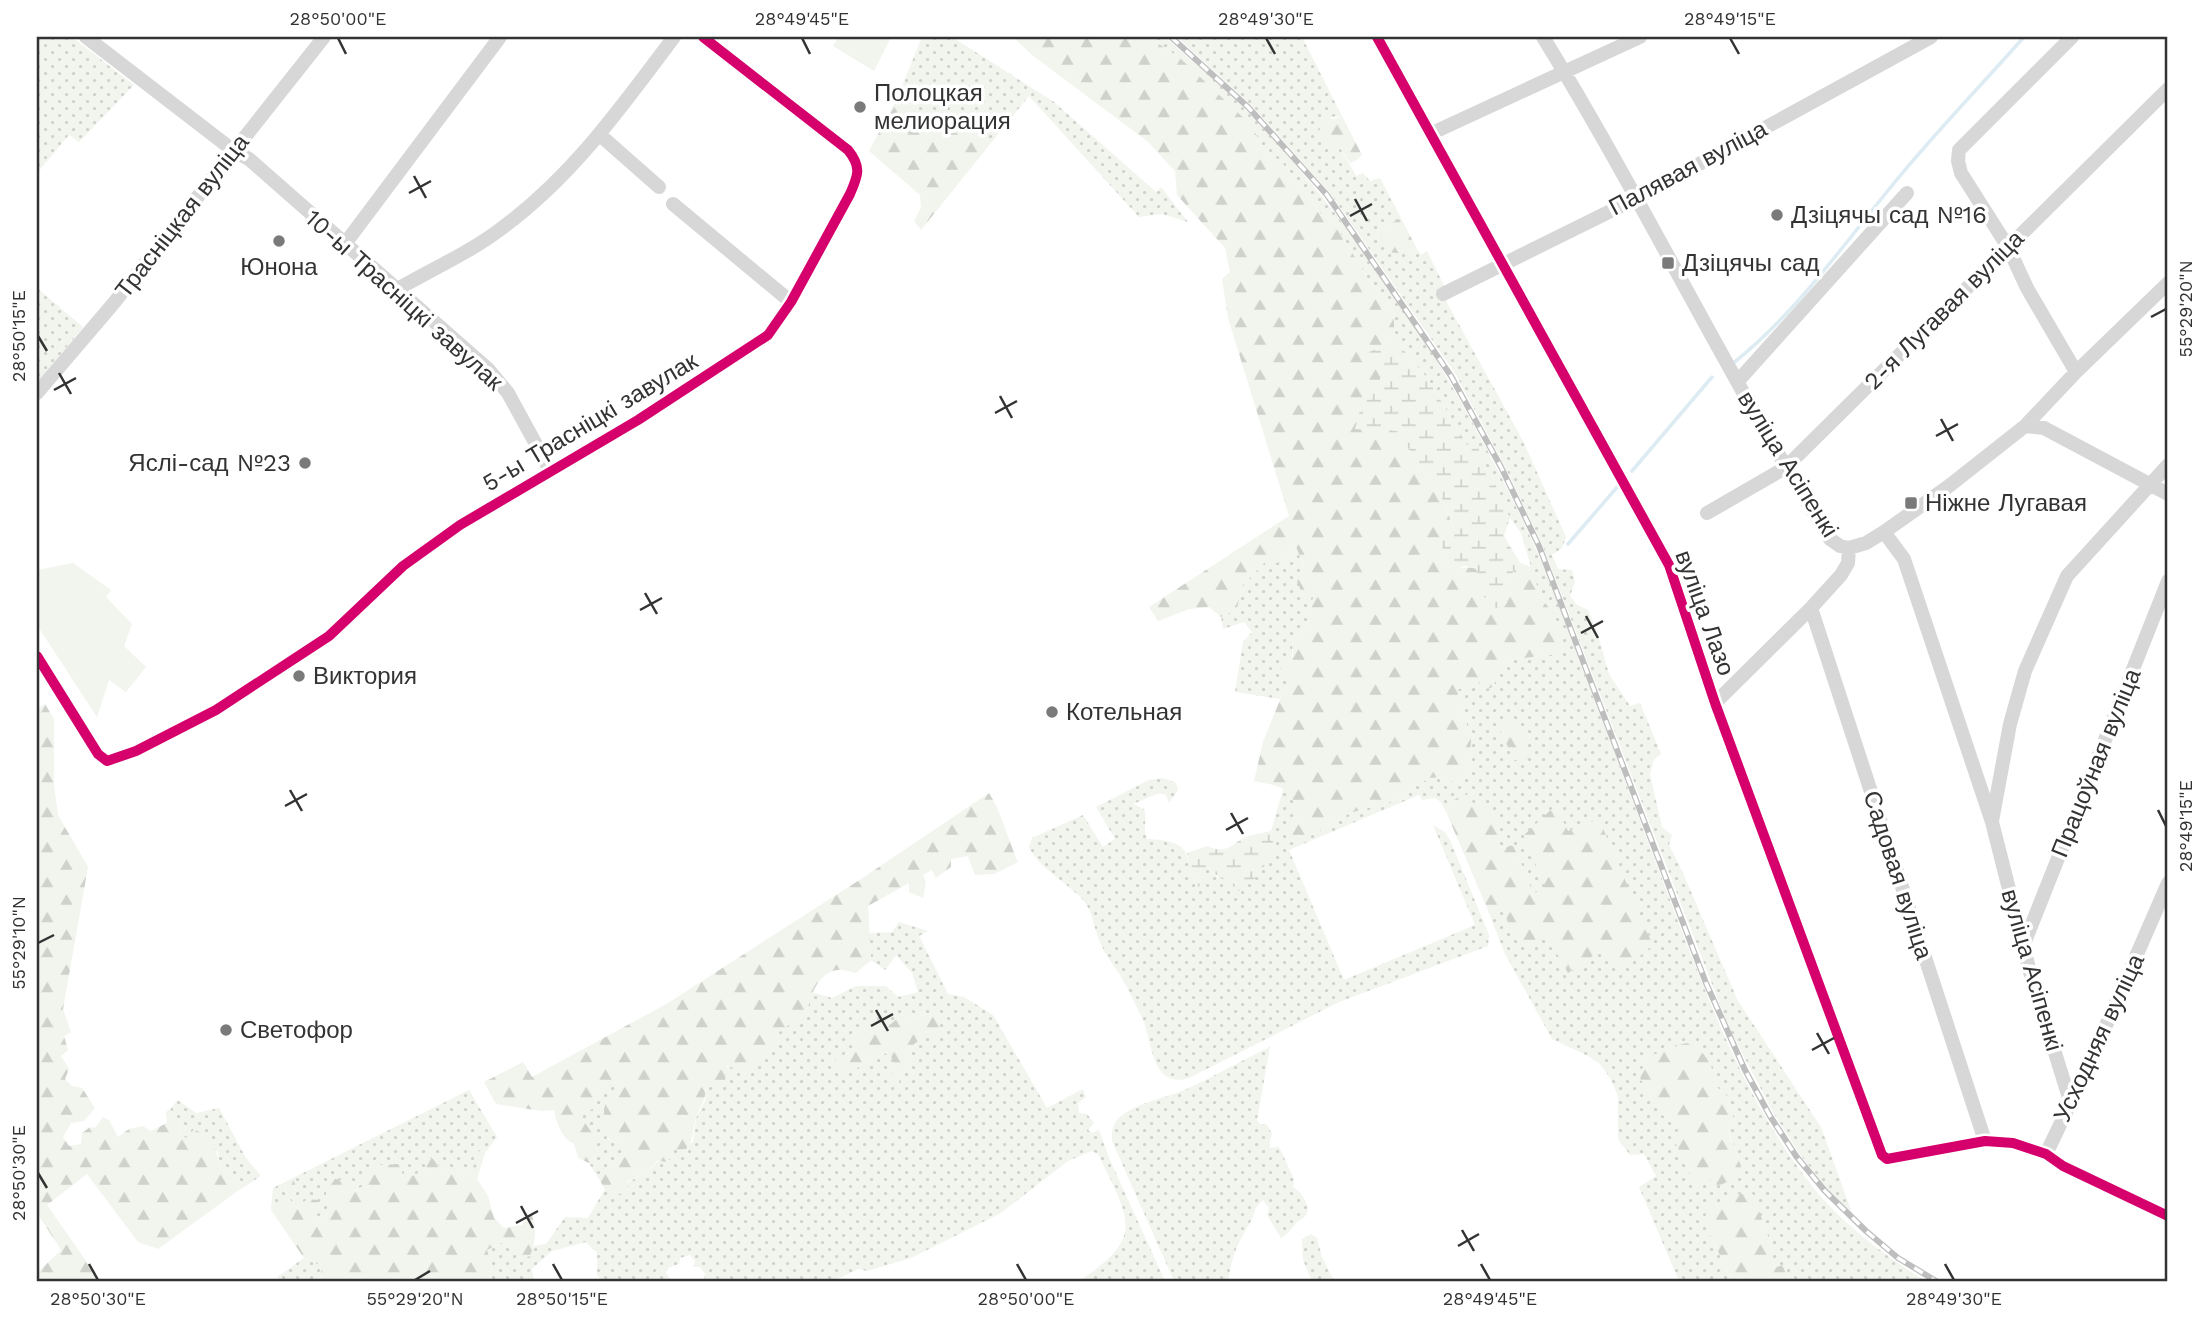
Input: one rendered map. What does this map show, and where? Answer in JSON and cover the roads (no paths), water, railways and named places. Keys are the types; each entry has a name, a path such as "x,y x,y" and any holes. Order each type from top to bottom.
{"street":[{"name":"10-ы Трасніцкі завулак","path":"86,37 234,151 249,159 488,369 508,393 551,470"},
{"name":"Трасніцкая вуліца","path":"37,393 113,304 324,37"},
{"path":"344,245 500,37"},
{"path":"396,290 501,229 549,190 600,135 674,37"},
{"name":"5-ы Трасніцкі завулак","path":"37,656 98,754 107,761 136,751 206,715 329,636 403,566 460,525 638,420 768,335 791,302 850,194 858,176 856,159 703,37"},
{"name":"вуліца Лазо","path":"1377,37 1669,565 1715,703 1882,1155 1887,1159 1984,1141"},
{"name":"вуліца Асіпенкі","path":"1542,37 1565,73 1785,468 1830,539 1849,548 1866,543 1884,533 1904,559 1992,822 2030,972 2070,1101"},
{"path":"1430,134 1640,37"},
{"name":"Палявая вуліца","path":"1443,294 1635,198 1931,37"},
{"path":"2072,37 1959,150 1958,161 1961,173 2008,247 2027,288 2076,372"},
{"name":"2-я Лугавая вуліца","path":"1707,513 1785,468 2168,89"},
{"path":"600,135 659,187"},
{"path":"1738,382 1907,192"},
{"path":"673,204 791,302"},
{"path":"1884,533 2025,426 2076,372 2168,283"},
{"path":"2025,426 2044,428 2168,494"},
{"path":"1992,822 2010,724 2025,671 2067,576 2168,465"},
{"path":"1715,703 1841,575 1848,563 1849,548"},
{"name":"Працоўная вуліца","path":"2024,944 2168,581"},
{"name":"Садовая вуліца","path":"1811,608 1984,1141"},
{"name":"Усходняя вуліца","path":"2046,1154 2087,1069 2168,883"},
{"path":"1984,1141 2012,1143 2046,1154 2063,1166 2168,1216"}],"waterway":[{"path":"1732,364 1795,304 1919,153 2024,37"},
{"path":"1632,471 1712,377"},
{"path":"1568,544 1619,485"}],"railway":[{"path":"1171,37 1248,107 1327,195 1451,376 1501,467 1539,546 1706,983 1745,1070 1796,1156 1825,1191 1898,1258 1936,1281"}],"place":[{"name":"Полоцкая мелиорация","path":"860,107"},
{"name":"Дзіцячы сад №16","path":"1777,215"},
{"name":"Юнона","path":"279,241"},
{"name":"Дзіцячы сад","path":"1668,263"},
{"name":"Яслі-сад №23","path":"305,463"},
{"name":"Ніжне Лугавая","path":"1911,503"},
{"name":"Виктория","path":"299,676"},
{"name":"Котельная","path":"1052,712"},
{"name":"Светофор","path":"226,1030"}]}
